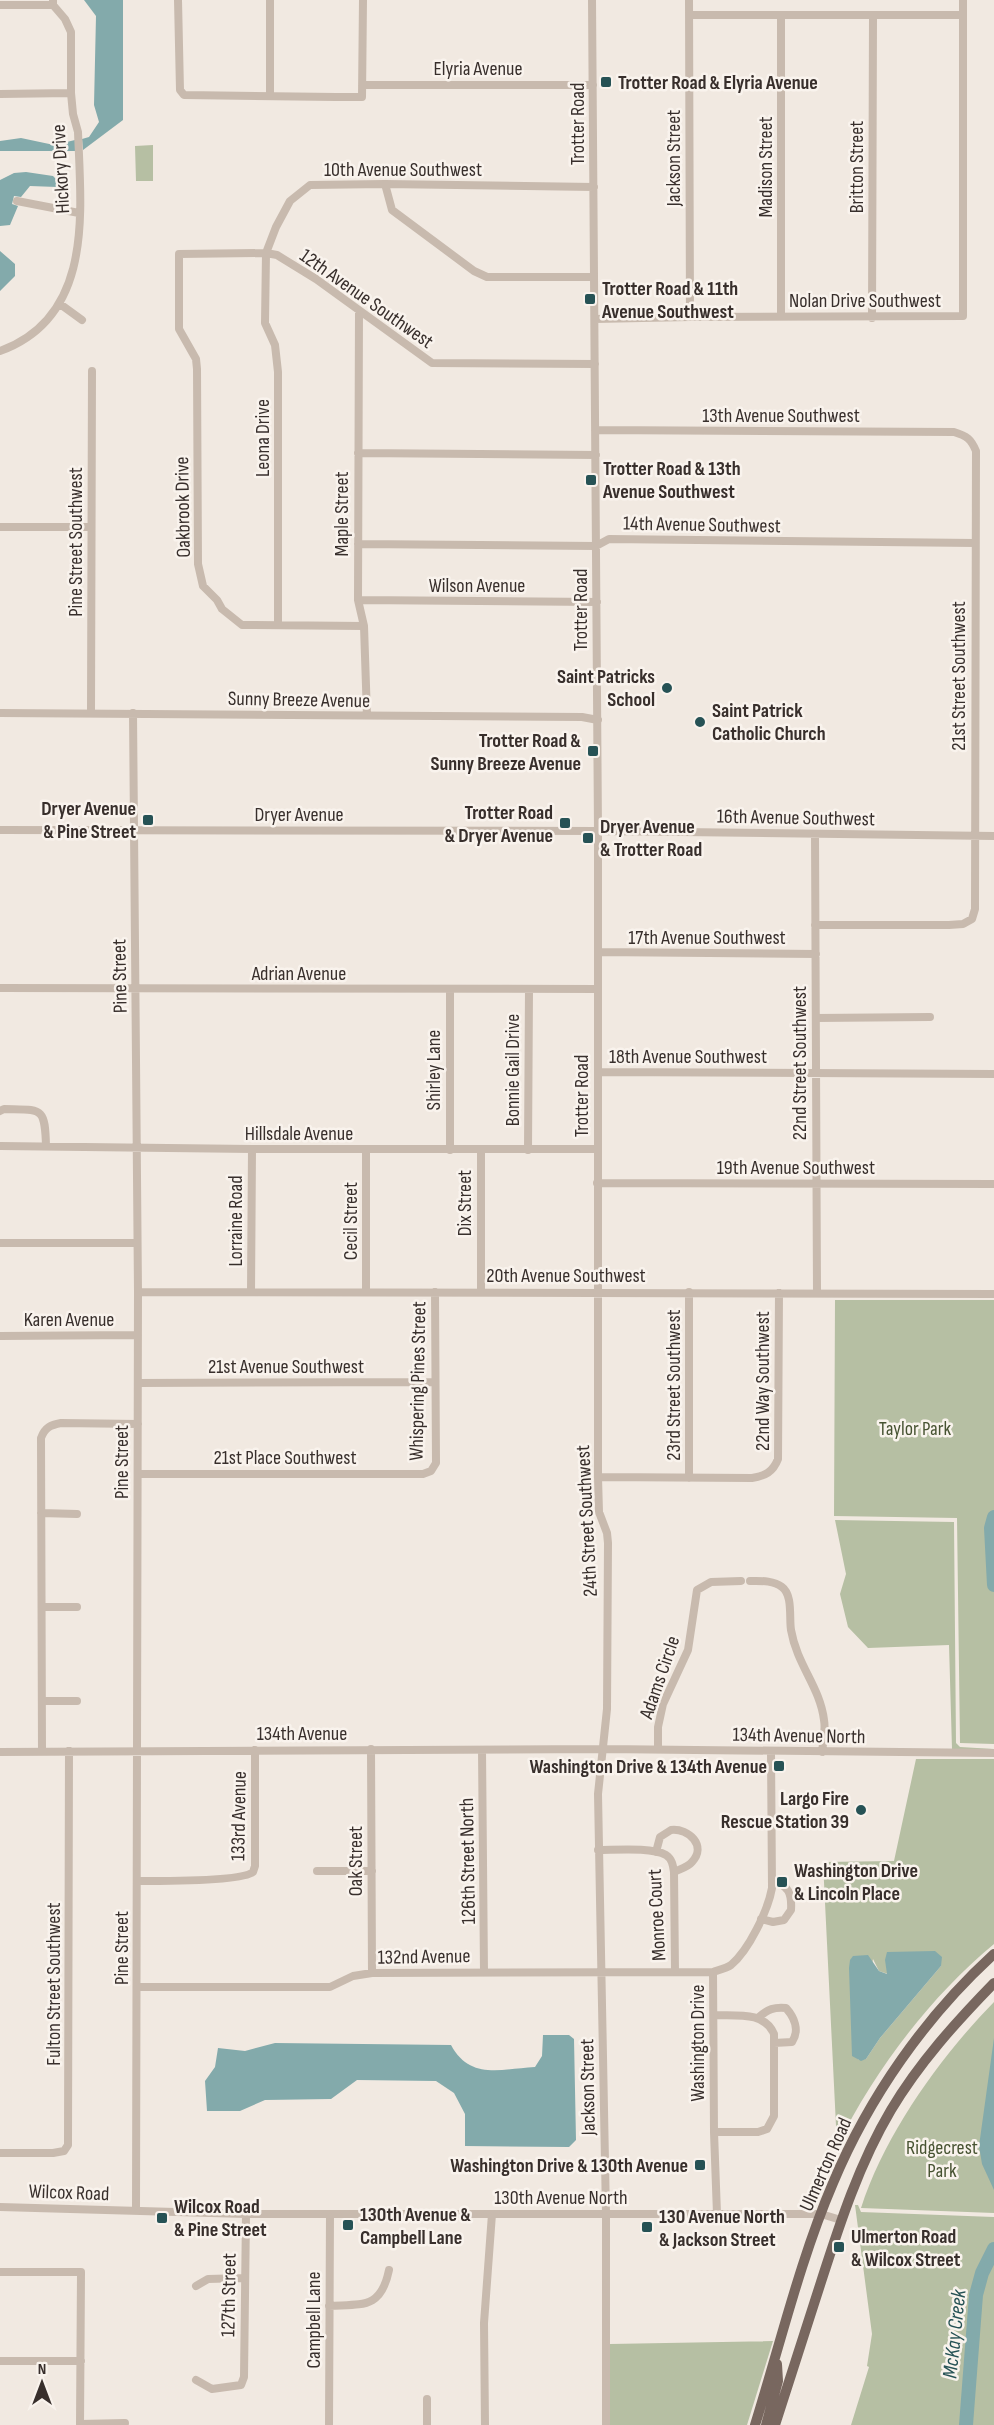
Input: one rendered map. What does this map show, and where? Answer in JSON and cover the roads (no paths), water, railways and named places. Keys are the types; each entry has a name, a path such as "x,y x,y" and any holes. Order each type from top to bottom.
{"main road":[{"name":"Ulmerton Road","path":"755,2425 821,2214 851,2144 894,2072 938,2013 994,1954"},
{"name":"Ulmerton Road","path":"775,2425 841,2220 864,2163 891,2110 922,2064 960,2018 994,1983"},
{"path":"766,2425 778,2381 777,2355"}],"street":[{"path":"178,0 180,90 184,95 336,97 362,97 363,0"},
{"path":"270,0 270,96"},
{"name":"Trotter Road","path":"592,0 598,720 597,1292"},
{"name":"Jackson Street","path":"689,0 690,317"},
{"name":"Nolan Drive Southwest","path":"595,319 963,316 963,0"},
{"path":"0,5 53,2"},
{"name":"Hickory Drive","path":"0,351 33,332 60,303 72,277 79,248 79,152 71,93 71,32 53,2"},
{"path":"689,15 781,17 963,15"},
{"name":"Madison Street","path":"781,17 781,316"},
{"name":"Britton Street","path":"872,318 873,17"},
{"name":"Elyria Avenue","path":"362,85 593,85"},
{"path":"0,94 71,93"},
{"path":"385,184 392,210 474,271 487,277 594,277"},
{"name":"10th Avenue Southwest","path":"266,253 276,227 290,201 310,185 594,187"},
{"path":"17,201 79,213"},
{"name":"Oakbrook Drive","path":"266,253 179,255 179,329 195,359 197,369 198,564 203,586 217,600 222,609 242,625 364,626"},
{"name":"12th Avenue Southwest","path":"266,253 277,255 316,279 432,363 595,364"},
{"name":"Leona Drive","path":"266,253 265,323 275,345 278,372 278,625"},
{"path":"60,303 82,320"},
{"name":"Maple Street","path":"359,311 358,600 364,626 367,716"},
{"name":"Pine Street Southwest","path":"91,713 92,371"},
{"name":"13th Avenue Southwest","path":"596,430 954,432 967,436"},
{"name":"21st Street Southwest","path":"815,925 949,925 963,924 972,920 975,909 976,451 967,436"},
{"path":"358,453 596,455"},
{"path":"0,527 91,528"},
{"name":"14th Avenue Southwest","path":"358,544 596,546 609,539 975,543"},
{"name":"Wilson Avenue","path":"358,600 597,602"},
{"name":"Sunny Breeze Avenue","path":"0,713 582,717 598,720"},
{"name":"Pine Street","path":"133,713 138,1292 136,2211"},
{"name":"Dryer Avenue","path":"0,830 598,831"},
{"name":"16th Avenue Southwest","path":"598,831 994,836"},
{"name":"22nd Street Southwest","path":"815,834 817,1292"},
{"name":"17th Avenue Southwest","path":"598,952 816,954"},
{"name":"Adrian Avenue","path":"0,988 598,989"},
{"name":"Shirley Lane","path":"450,990 450,1150"},
{"name":"Bonnie Gail Drive","path":"528,1150 529,990"},
{"path":"816,1018 930,1017"},
{"name":"18th Avenue Southwest","path":"598,1072 994,1074"},
{"path":"0,1111 4,1109 34,1110 42,1113 45,1120 46,1146"},
{"name":"Hillsdale Avenue","path":"0,1146 366,1150 598,1149"},
{"name":"Lorraine Road","path":"251,1292 252,1149"},
{"name":"Cecil Street","path":"366,1150 366,1292"},
{"name":"Dix Street","path":"481,1150 481,1292"},
{"name":"19th Avenue Southwest","path":"597,1183 994,1184"},
{"path":"0,1243 137,1243"},
{"name":"20th Avenue Southwest","path":"138,1292 994,1294"},
{"name":"Whispering Pines Street","path":"431,1471 436,1463 435,1292"},
{"name":"24th Street Southwest","path":"597,1292 599,1512 607,1533 608,1543 607,1709 604,1749"},
{"name":"23rd Street Southwest","path":"689,1292 689,1478"},
{"name":"22nd Way Southwest","path":"689,1478 759,1477 775,1468 778,1459 779,1293"},
{"name":"Karen Avenue","path":"0,1336 138,1335"},
{"name":"21st Avenue Southwest","path":"138,1383 435,1382"},
{"path":"42,1751 41,1438 44,1431 51,1425 61,1423 138,1424"},
{"name":"21st Place Southwest","path":"138,1474 423,1474 431,1471"},
{"path":"598,1477 689,1478"},
{"path":"41,1513 77,1514"},
{"name":"Adams Circle","path":"658,1749 658,1727 663,1704 688,1650 697,1590 711,1582 741,1581"},
{"path":"750,1581 770,1582 782,1587 788,1596 789,1621 794,1646 823,1711 825,1724 822,1752"},
{"path":"42,1607 77,1607"},
{"path":"42,1701 77,1701"},
{"name":"Oak Street","path":"371,1749 372,1972"},
{"name":"Jackson Street","path":"604,1749 598,1794 598,1850 606,2214 606,2425"},
{"name":"134th Avenue","path":"0,1752 604,1749"},
{"name":"134th Avenue North","path":"604,1749 994,1753"},
{"name":"133rd Avenue","path":"137,1881 244,1877 253,1872 255,1866 255,1750"},
{"name":"126th Street North","path":"482,1750 484,1972"},
{"name":"Fulton Street Southwest","path":"0,2152 53,2153 64,2151 68,2145 69,1751"},
{"name":"Washington Drive","path":"717,2214 713,1972 730,1966 740,1956 769,1903 772,1881 771,1752"},
{"path":"656,1852 660,1837 665,1832 678,1829 687,1831 692,1836 697,1847 695,1858 687,1866 674,1872"},
{"name":"Monroe Court","path":"598,1850 656,1852 667,1856 672,1861 675,1972"},
{"path":"317,1870 372,1870"},
{"path":"761,1919 773,1922 784,1920 791,1910 790,1891 783,1883 772,1881"},
{"name":"132nd Avenue","path":"138,1988 330,1987 353,1976 372,1972 713,1972"},
{"path":"759,2017 767,2010 777,2007 786,2008 791,2013 795,2021 795,2037 792,2042 774,2043"},
{"path":"714,2015 759,2017 771,2025 774,2034 774,2116 770,2124 758,2132 714,2132"},
{"name":"Wilcox Road","path":"0,2207 136,2211"},
{"name":"130th Avenue North","path":"136,2211 246,2214 821,2214 841,2220"},
{"name":"127th Street","path":"196,2380 212,2389 241,2385 244,2377 246,2214"},
{"name":"Campbell Lane","path":"329,2425 330,2214"},
{"path":"485,2425 484,2323 492,2214"},
{"path":"329,2306 368,2304 375,2301 386,2287 389,2270"},
{"path":"0,2272 81,2272 80,2424 125,2423"},
{"path":"196,2286 208,2279 244,2278"},
{"path":"0,2361 81,2361"},
{"path":"427,2399 427,2425"}],"water":[{"path":"84,0 123,0 123,120 83,150 82,139 89,137 99,122 94,105 96,16"},
{"path":"21,138 54,145 75,140 75,151 0,151 0,141"},
{"path":"26,172 53,176 60,183 57,187 30,186 21,197 14,196 12,204 18,206 10,225 0,226 0,180 14,173"},
{"path":"0,251 15,264 15,276 0,291"},
{"path":"935,1951 942,1957 941,1966 880,2038 866,2059 861,2061 852,2056 849,1968 853,1956 868,1955 879,1971 887,1974 885,1960 887,1952"},
{"path":"543,2035 569,2035 574,2039 576,2140 569,2147 465,2146 465,2114 454,2093 436,2081 357,2080 331,2099 265,2100 240,2111 207,2111 205,2081 215,2067 218,2048 245,2051 275,2043 451,2045 467,2063 477,2068 498,2070 535,2067 542,2056"},
{"path":"994,2038 994,2190 982,2164 979,2146"}],"waterway":[{"name":"McKay Creek","path":"994,1517 991,1528 994,1585"},
{"name":"McKay Creek","path":"966,2425 976,2295 982,2273 994,2249"}],"place":[{"name":"Trotter Road & Elyria Avenue","path":"606,82"},
{"name":"Trotter Road & 11th Avenue Southwest","path":"590,299"},
{"name":"Trotter Road & 13th Avenue Southwest","path":"591,480"},
{"name":"Saint Patricks School","path":"667,688"},
{"name":"Saint Patrick Catholic Church","path":"700,722"},
{"name":"Trotter Road & Sunny Breeze Avenue","path":"593,751"},
{"name":"Dryer Avenue & Pine Street","path":"148,820"},
{"name":"Trotter Road & Dryer Avenue","path":"565,823"},
{"name":"Dryer Avenue & Trotter Road","path":"588,838"},
{"name":"Washington Drive & 134th Avenue","path":"779,1766"},
{"name":"Largo Fire Rescue Station 39","path":"861,1810"},
{"name":"Washington Drive & Lincoln Place","path":"782,1882"},
{"name":"Washington Drive & 130th Avenue","path":"700,2165"},
{"name":"Wilcox Road & Pine Street","path":"162,2218"},
{"name":"130th Avenue & Campbell Lane","path":"348,2225"},
{"name":"130 Avenue North & Jackson Street","path":"647,2227"},
{"name":"Ulmerton Road & Wilcox Street","path":"839,2247"}],"park label":[{"name":"Taylor Park","path":"915,1428"},
{"name":"Ridgecrest Park","path":"942,2158"}]}
